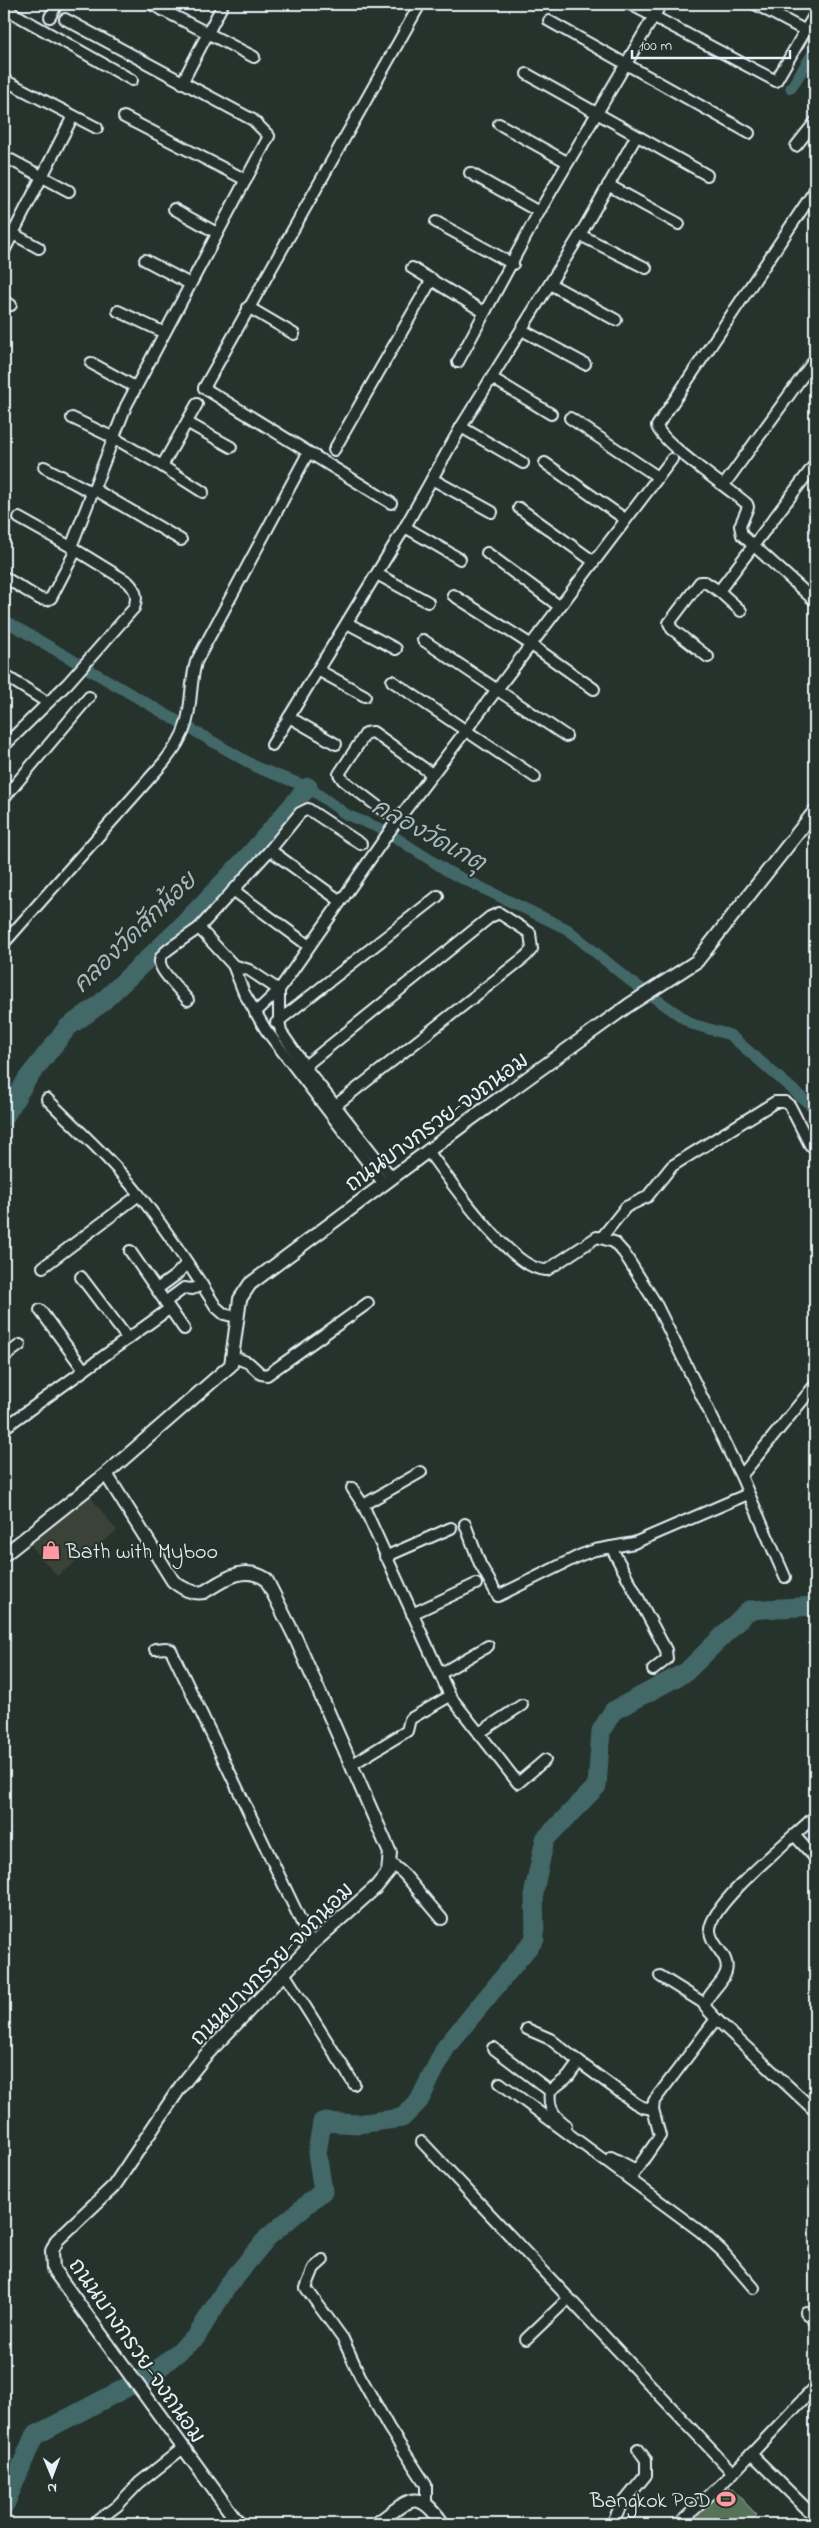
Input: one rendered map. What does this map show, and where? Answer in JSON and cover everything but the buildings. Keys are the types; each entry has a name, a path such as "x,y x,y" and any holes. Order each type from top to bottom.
{"street":[{"path":"50,17 57,4"},
{"path":"151,4 206,34 254,57"},
{"path":"182,83 223,4"},
{"path":"391,503 204,388 420,4"},
{"path":"630,4 776,81 815,14"},
{"path":"458,362 567,162 660,4"},
{"path":"755,4 806,31"},
{"path":"4,8 132,80"},
{"path":"4,577 47,600 51,598 74,548 114,438 135,387 163,332 268,142 269,136 266,130 254,120 64,19"},
{"path":"549,21 749,133"},
{"path":"527,74 596,112 636,137 707,175"},
{"path":"4,80 97,128"},
{"path":"4,250 8,231 42,177 73,116"},
{"path":"124,117 246,180"},
{"path":"796,146 815,122"},
{"path":"499,124 567,162"},
{"path":"272,745 405,527 461,427 580,235 636,137"},
{"path":"11,160 69,191"},
{"path":"470,173 539,212"},
{"path":"608,185 679,224"},
{"path":"815,190 659,421 658,431 747,504 748,507 740,526 740,532 815,601"},
{"path":"174,209 217,233"},
{"path":"436,222 513,264"},
{"path":"8,231 39,248"},
{"path":"580,235 646,268"},
{"path":"145,260 190,284"},
{"path":"412,268 484,312"},
{"path":"334,450 432,279"},
{"path":"550,284 616,320"},
{"path":"248,307 294,334"},
{"path":"118,311 163,332"},
{"path":"522,330 585,364"},
{"path":"724,484 815,359"},
{"path":"90,363 135,387"},
{"path":"492,378 551,414"},
{"path":"162,466 188,423 197,404"},
{"path":"72,418 114,438 203,492"},
{"path":"570,418 658,477"},
{"path":"188,423 231,447"},
{"path":"461,427 523,463"},
{"path":"4,943 158,769 180,739 188,714 192,677 196,662 308,453"},
{"path":"255,1013 279,990 339,900 394,824 592,561 672,459"},
{"path":"546,464 625,519"},
{"path":"719,592 815,464"},
{"path":"44,467 94,491 181,540"},
{"path":"432,479 492,512"},
{"path":"519,508 592,561"},
{"path":"4,741 7,743 91,659 134,608 137,600 135,589 128,582 74,548 19,518"},
{"path":"405,527 460,559"},
{"path":"487,554 559,606"},
{"path":"376,574 428,602"},
{"path":"708,656 672,629 669,623 700,582 705,582 741,611"},
{"path":"453,596 530,644 594,689"},
{"path":"347,623 396,649"},
{"path":"423,640 494,690 566,736"},
{"path":"318,670 365,696"},
{"path":"4,675 42,698"},
{"path":"392,682 535,777"},
{"path":"4,798 89,697"},
{"path":"289,717 336,744"},
{"path":"385,812 343,780 339,774 366,733 373,732 432,774"},
{"path":"188,1000 161,970 158,963 161,955 199,928 270,850 300,813 308,809 361,844"},
{"name":"ถนนบางกรวย-จงถนอม","path":"234,1357 236,1317 240,1299 250,1284 428,1150 629,1005 697,960 815,810"},
{"path":"270,850 339,900"},
{"path":"233,890 309,946"},
{"path":"266,1030 438,896"},
{"path":"305,1072 490,916 499,913 530,933 532,949 526,956 337,1112"},
{"path":"199,928 233,965 255,1013 266,1030 305,1072 388,1181"},
{"path":"233,965 254,973 279,990"},
{"path":"279,990 279,1021 282,1032 305,1072"},
{"path":"47,1100 96,1147 139,1195 219,1311 236,1317"},
{"path":"428,1150 474,1213 499,1240 532,1266 547,1270 592,1240 602,1237 626,1207 647,1197 672,1166 775,1102 785,1102 790,1106 810,1145"},
{"path":"44,1267 139,1195"},
{"path":"602,1237 614,1242 624,1253 655,1302 741,1476 785,1577"},
{"path":"130,1251 184,1329"},
{"path":"157,1289 176,1275 187,1263"},
{"path":"176,1275 184,1288"},
{"path":"81,1277 128,1339"},
{"path":"184,1288 192,1289 202,1285"},
{"path":"4,1428 128,1339 184,1288"},
{"path":"4,1555 106,1474 223,1374 231,1366 234,1357 249,1363 261,1374 267,1375 368,1303"},
{"path":"40,1310 84,1370"},
{"path":"4,1357 20,1345"},
{"path":"741,1476 815,1385"},
{"path":"363,1505 421,1472"},
{"path":"106,1474 173,1581 183,1588 198,1593 204,1592 236,1573 246,1572 266,1579 284,1614 390,1853 390,1862 404,1874 442,1919"},
{"path":"352,1488 363,1505 385,1557 450,1696 518,1783 545,1760"},
{"path":"465,1524 480,1564 498,1596 581,1555 634,1543 748,1494"},
{"path":"385,1557 451,1528"},
{"path":"611,1547 666,1650 667,1659 652,1670"},
{"path":"412,1614 476,1584"},
{"path":"440,1674 488,1646"},
{"path":"155,1649 166,1648 171,1650 312,1944"},
{"path":"351,1765 407,1731 410,1719 450,1696"},
{"path":"479,1733 522,1705"},
{"path":"815,1816 738,1887 716,1913 711,1925 711,1934 724,1957 726,1971 705,2004 706,2011 815,2110"},
{"path":"794,1836 815,1858"},
{"name":"ถนนบางกรวย-จงถนอม","path":"239,2524 53,2269 54,2245 114,2186 194,2069 312,1944 376,1887 388,1872 390,1862"},
{"path":"284,1973 354,2084"},
{"path":"660,1976 705,2004"},
{"path":"633,2174 660,2136 653,2109 658,2096 716,2019"},
{"path":"527,2029 550,2039 635,2103 642,2107 653,2109"},
{"path":"493,2048 550,2091"},
{"path":"550,2091 568,2077 579,2062"},
{"path":"500,2083 633,2174"},
{"path":"550,2091 550,2107 557,2118 633,2174 715,2244 754,2288"},
{"path":"422,2142 734,2473"},
{"path":"323,2260 314,2268 306,2288 343,2339 360,2376 389,2428 426,2485 426,2502"},
{"path":"526,2338 569,2298"},
{"path":"806,2312 815,2321"},
{"path":"679,2524 734,2473 815,2387"},
{"path":"93,2524 123,2501 139,2483 183,2448"},
{"path":"612,2524 620,2506 646,2475 646,2460 638,2449"},
{"path":"752,2454 814,2520"},
{"path":"376,2524 408,2502 420,2499 426,2502 443,2524"}],"shaded area":[{"path":"90,1496 117,1531 57,1576 28,1542"}],"green space":[{"name":"Bangkok POD","path":"726,2483 757,2515 748,2524 686,2524"}],"waterway":[{"path":"791,88 815,50"},
{"name":"คลองวัดเกตุ","path":"4,620 258,768 308,787 347,815 384,830 449,872 567,929 629,980 692,1024 730,1035 815,1109"},
{"name":"คลองวัดสักน้อย","path":"4,1118 27,1079 68,1027 99,1005 176,932 253,851 308,787"},
{"path":"4,2507 34,2436 152,2374 196,2337 228,2285 268,2237 323,2191 317,2153 322,2122 358,2124 402,2118 419,2101 446,2047 535,1939 534,1891 545,1839 597,1786 601,1731 613,1711 686,1672 749,1610 815,1606"}],"place":[{"name":"Bath with Myboo","path":"51,1550"},
{"name":"Bangkok POD","path":"726,2499"}]}
